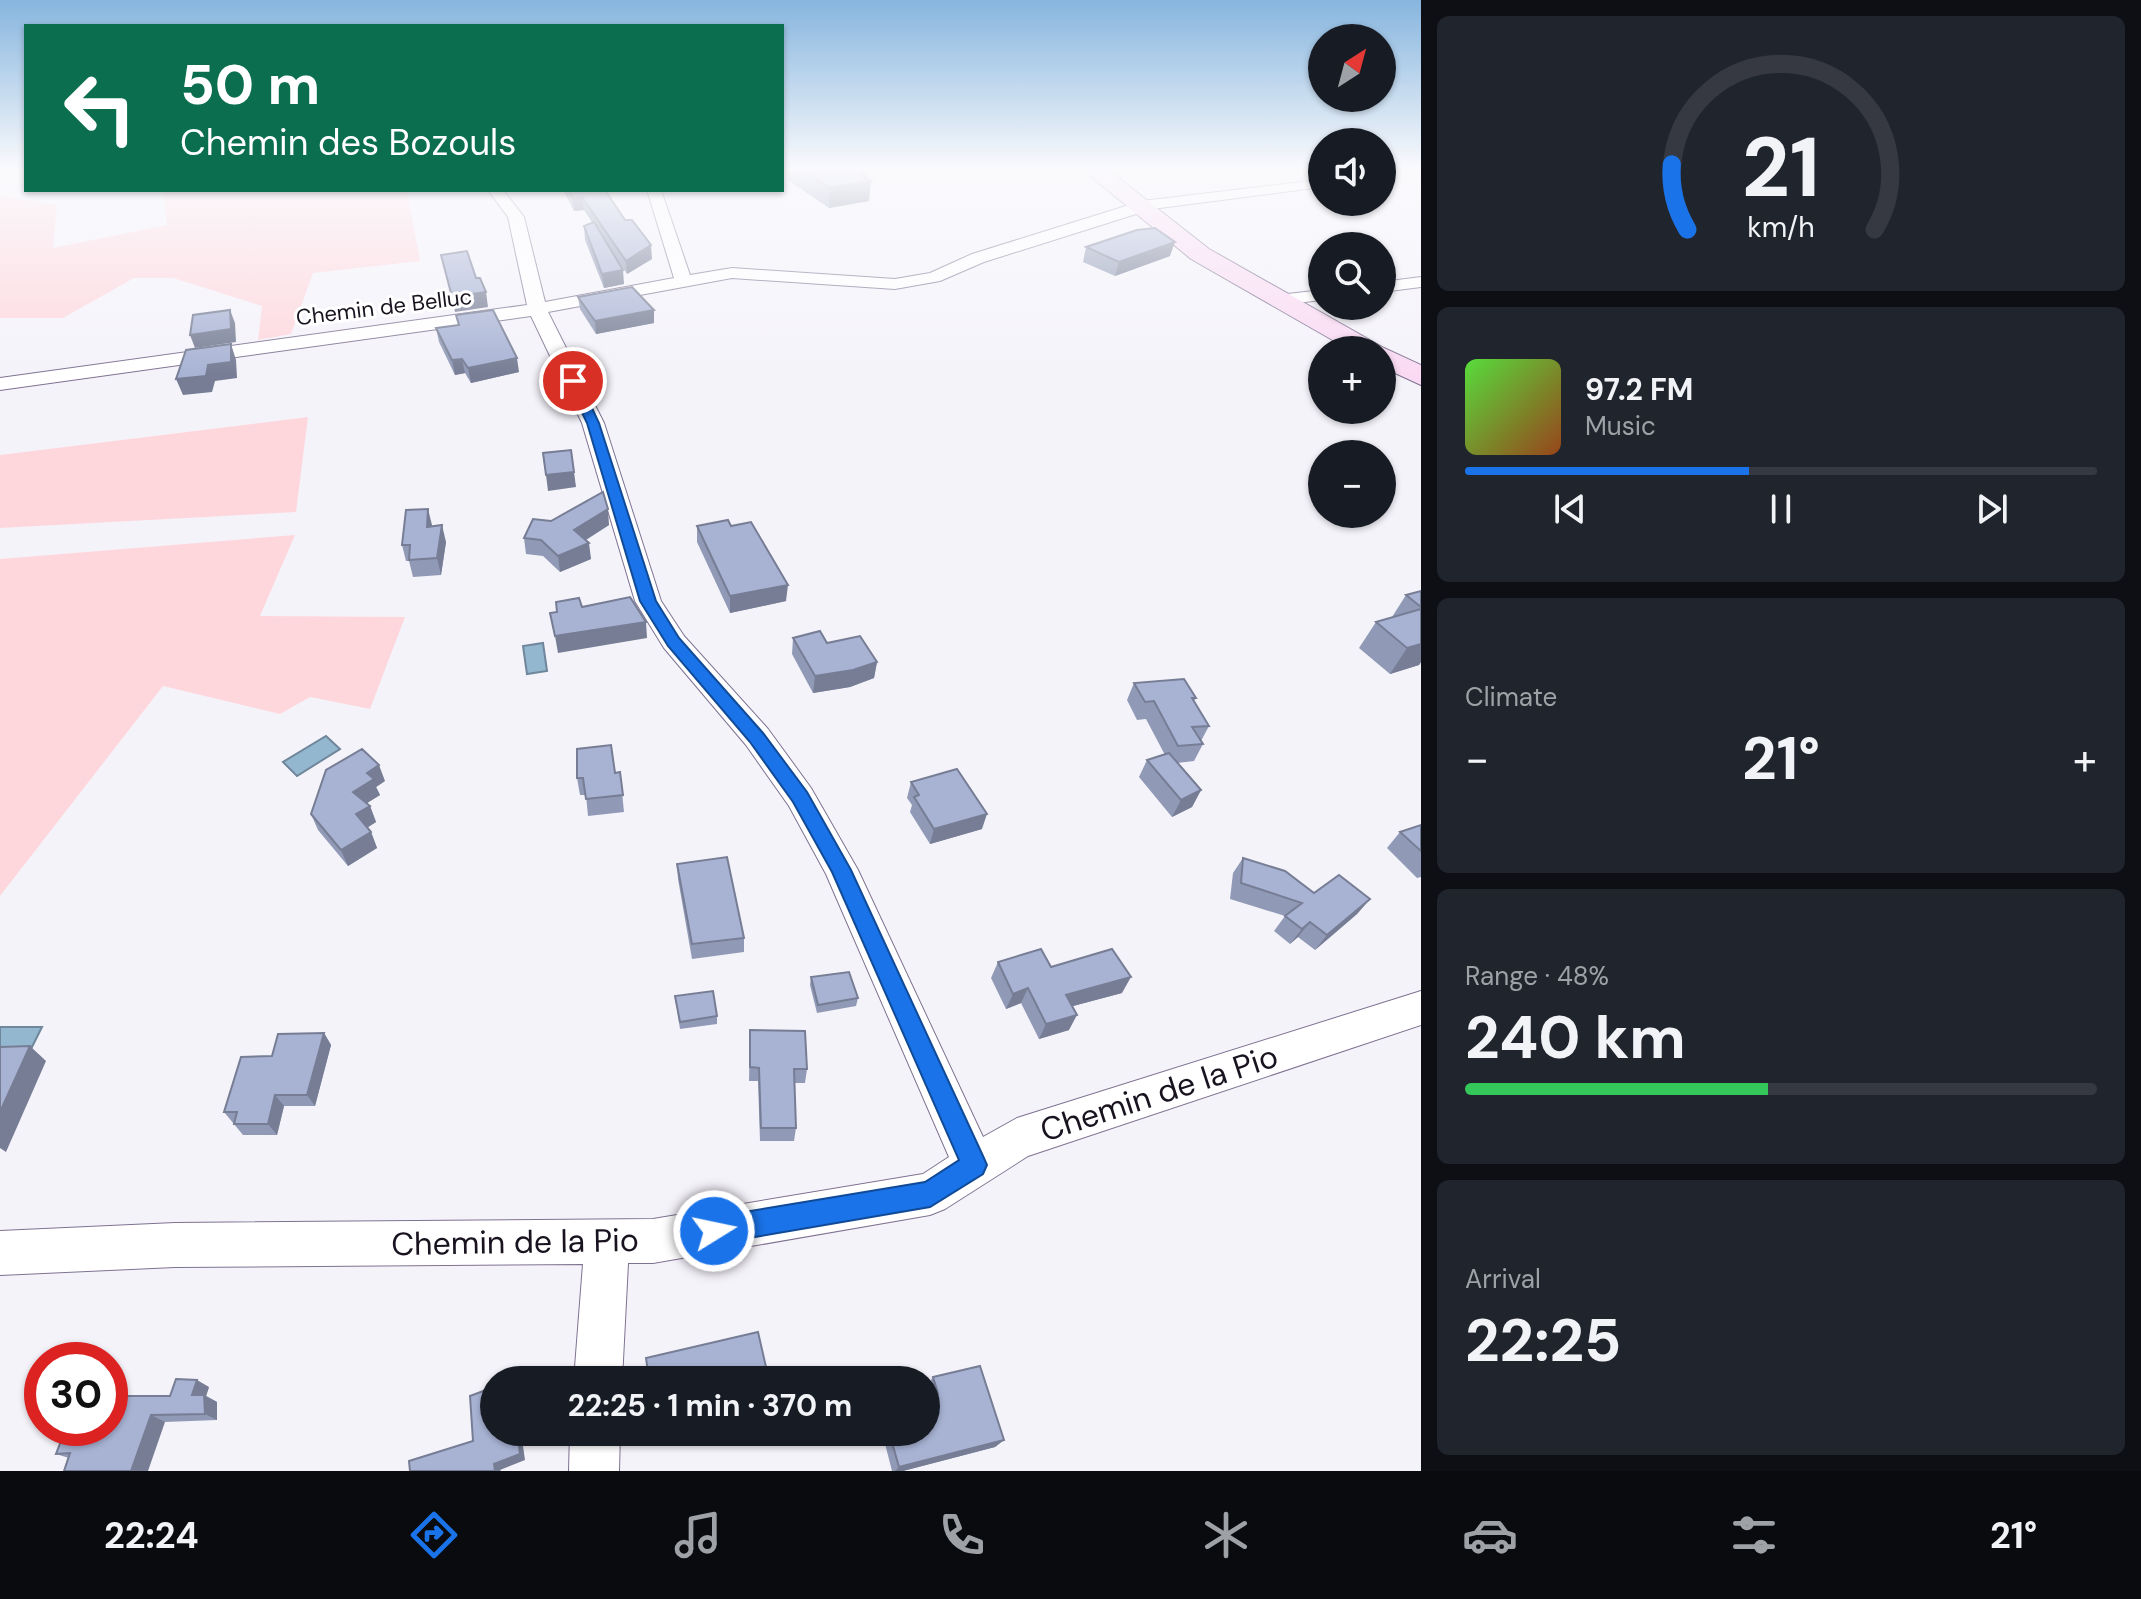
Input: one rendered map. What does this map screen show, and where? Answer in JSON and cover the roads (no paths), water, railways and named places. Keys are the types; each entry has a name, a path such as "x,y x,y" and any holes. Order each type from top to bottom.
{"main road":[{"path":"1180,238 1200,254 1345,336"},
{"path":"1396,363 1421,376"}],"street":[{"path":"523,238 537,308 593,423 648,601 674,642 757,737 800,797 841,870 974,1165"},
{"path":"670,238 684,282"},
{"name":"Chemin de Belluc","path":"0,384 483,319 732,273 895,284 934,277 978,258 1044,238"},
{"path":"1396,285 1421,282"},
{"path":"1279,300 1308,297"},
{"name":"Chemin de la Pio","path":"0,1253 175,1245 653,1241 930,1194 1017,1139 1421,1008"},
{"path":"599,1366 607,1242"},
{"path":"594,1471 595,1446"}],"water":[{"path":"543,643 547,671 527,674 523,646"},
{"path":"326,736 340,749 297,776 283,762"},
{"path":"0,1027 42,1027 29,1053 0,1053"}]}
